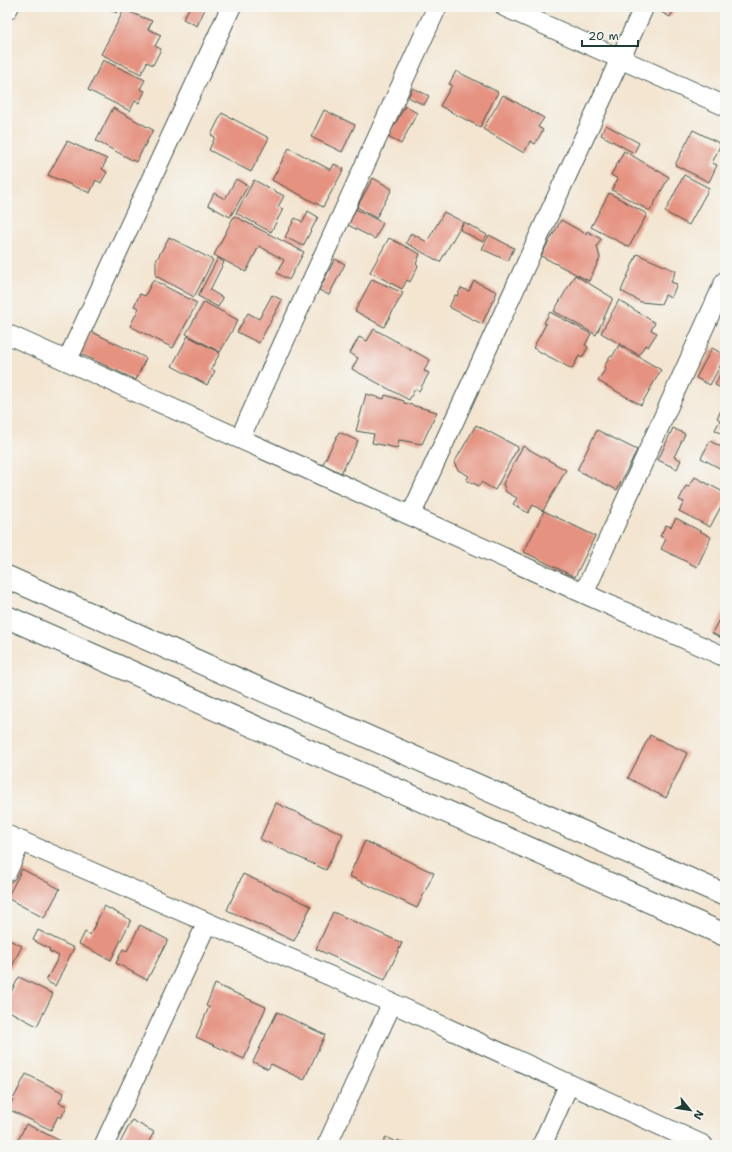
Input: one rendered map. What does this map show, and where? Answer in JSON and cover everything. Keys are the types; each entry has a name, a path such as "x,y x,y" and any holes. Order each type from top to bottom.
{"main road":[{"path":"7,577 725,895"},
{"path":"7,617 725,935"}],"street":[{"path":"67,360 231,7"},
{"path":"240,438 437,7"},
{"path":"505,7 725,106"},
{"path":"410,515 644,7"},
{"path":"584,593 725,281"},
{"path":"7,334 725,657"},
{"path":"7,872 14,838 392,1003 704,1145"},
{"path":"104,1145 207,922"},
{"path":"327,1145 392,1003"},
{"path":"542,1145 569,1084"}],"building":[{"path":"106,7 119,7 117,13"},
{"path":"190,7 206,7 197,26 183,19"},
{"path":"661,7 676,7 670,17 659,11"},
{"path":"124,10 152,21 148,29 161,35 155,46 161,49 153,65 147,62 141,74 101,54"},
{"path":"103,60 145,80 140,89 145,91 139,103 135,101 130,111 88,90"},
{"path":"456,71 498,92 480,127 440,106 452,85 449,84"},
{"path":"413,88 429,96 424,105 408,97"},
{"path":"503,95 544,118 538,127 543,130 535,144 530,141 524,153 483,129"},
{"path":"405,106 417,113 401,144 388,137"},
{"path":"113,108 153,130 136,162 96,141"},
{"path":"324,110 355,125 342,152 311,137"},
{"path":"222,113 269,138 251,172 209,150 215,137 211,135"},
{"path":"606,125 639,143 634,153 601,135"},
{"path":"693,130 721,144 712,163 717,165 709,182 675,165"},
{"path":"67,141 107,159 102,169 107,172 101,183 96,180 90,193 48,175"},
{"path":"289,148 331,170 334,164 344,169 323,207 272,180"},
{"path":"624,151 669,177 650,211 612,190 618,179 611,175"},
{"path":"684,175 709,188 689,225 665,212"},
{"path":"373,178 392,189 376,218 357,207"},
{"path":"236,179 248,186 230,217 208,205 214,193 225,199"},
{"path":"254,180 284,196 278,207 283,209 271,232 236,213"},
{"path":"609,193 647,214 629,247 591,227"},
{"path":"356,209 383,223 375,239 348,225"},
{"path":"308,211 318,217 303,246 285,237 295,218 303,222"},
{"path":"444,212 463,222 440,262 406,243 411,233 427,242"},
{"path":"234,216 304,252 289,280 277,273 284,260 259,246 246,272 214,255"},
{"path":"561,220 586,234 587,231 601,239 597,246 600,258 589,281 541,256"},
{"path":"464,222 487,235 483,242 460,230"},
{"path":"489,235 514,248 508,261 482,249"},
{"path":"169,237 213,260 194,297 156,276 156,261"},
{"path":"389,238 420,254 416,264 418,266 410,282 407,280 402,289 370,272"},
{"path":"637,254 676,271 671,282 677,284 671,298 665,295 661,304 641,302 621,291"},
{"path":"218,258 224,262 210,290 223,298 218,307 198,296"},
{"path":"335,259 345,264 329,295 319,290"},
{"path":"575,275 613,298 596,335 554,311"},
{"path":"372,279 403,293 384,327 355,311"},
{"path":"153,280 197,303 173,348 130,326 139,308 134,306 140,294 145,296"},
{"path":"474,281 497,292 482,324 449,307 455,295 457,296 461,288 469,291"},
{"path":"272,295 282,300 259,343 237,332 248,313 259,319"},
{"path":"619,300 655,323 651,330 657,333 648,347 645,345 639,355 601,333"},
{"path":"204,302 238,320 220,352 186,334"},
{"path":"550,312 591,334 585,345 588,347 582,358 579,356 572,369 533,348 546,324 544,323"},
{"path":"374,329 430,360 424,371 429,373 419,391 415,389 409,400 352,369 358,358 350,353 359,337 367,341"},
{"path":"90,331 146,358 136,380 79,353"},
{"path":"188,336 220,353 211,369 215,371 207,385 172,366"},
{"path":"619,345 661,370 641,405 598,381 606,368 604,367 610,356 612,357"},
{"path":"712,348 725,355 725,357 710,385 696,378"},
{"path":"721,373 725,375 725,390 715,385"},
{"path":"366,394 384,399 385,395 404,401 404,403 437,412 422,444 399,440 397,448 372,443 374,434 356,431"},
{"path":"723,407 725,408 725,435 715,430 720,420 717,418"},
{"path":"476,425 518,447 495,490 481,482 479,486 466,480 469,476 458,470 454,463"},
{"path":"673,428 685,434 674,457 681,460 677,469 658,460"},
{"path":"597,430 637,450 617,490 577,470"},
{"path":"339,432 358,441 341,473 323,464"},
{"path":"710,441 725,449 725,471 701,458"},
{"path":"523,446 566,470 543,511 533,505 528,513 513,504 517,498 506,492 503,484"},
{"path":"695,477 725,493 725,499 710,527 679,511 684,502 679,500 686,486 689,487"},
{"path":"544,511 595,536 575,577 524,552"},
{"path":"676,518 711,537 697,567 661,549 666,539 660,536 666,525 671,527"},
{"path":"725,608 725,640 712,633"},
{"path":"650,735 687,753 666,798 628,778"},
{"path":"276,803 343,834 326,870 260,839"},
{"path":"365,841 434,873 417,908 349,876"},
{"path":"22,869 60,889 44,918 7,898"},
{"path":"243,874 311,906 294,941 227,910"},
{"path":"104,906 131,920 111,960 79,944 85,932 90,935"},
{"path":"333,912 402,943 385,980 316,949"},
{"path":"140,925 168,940 147,980 116,963 123,949 127,951"},
{"path":"38,930 74,948 55,986 46,981 59,956 49,951 50,949 33,940"},
{"path":"7,939 22,946 11,968 7,966"},
{"path":"19,977 53,994 37,1026 7,1010 7,1000"},
{"path":"215,984 266,1007 244,1059 196,1037 209,1007 206,1006"},
{"path":"277,1012 325,1035 304,1080 271,1064 268,1069 253,1062"},
{"path":"26,1074 64,1093 59,1103 67,1106 61,1118 58,1116 51,1130 8,1109"},
{"path":"132,1120 154,1132 147,1145 137,1143 136,1145 119,1145"},
{"path":"26,1124 67,1144 16,1145"},
{"path":"386,1137 397,1143 398,1140 407,1145 382,1145"}]}
